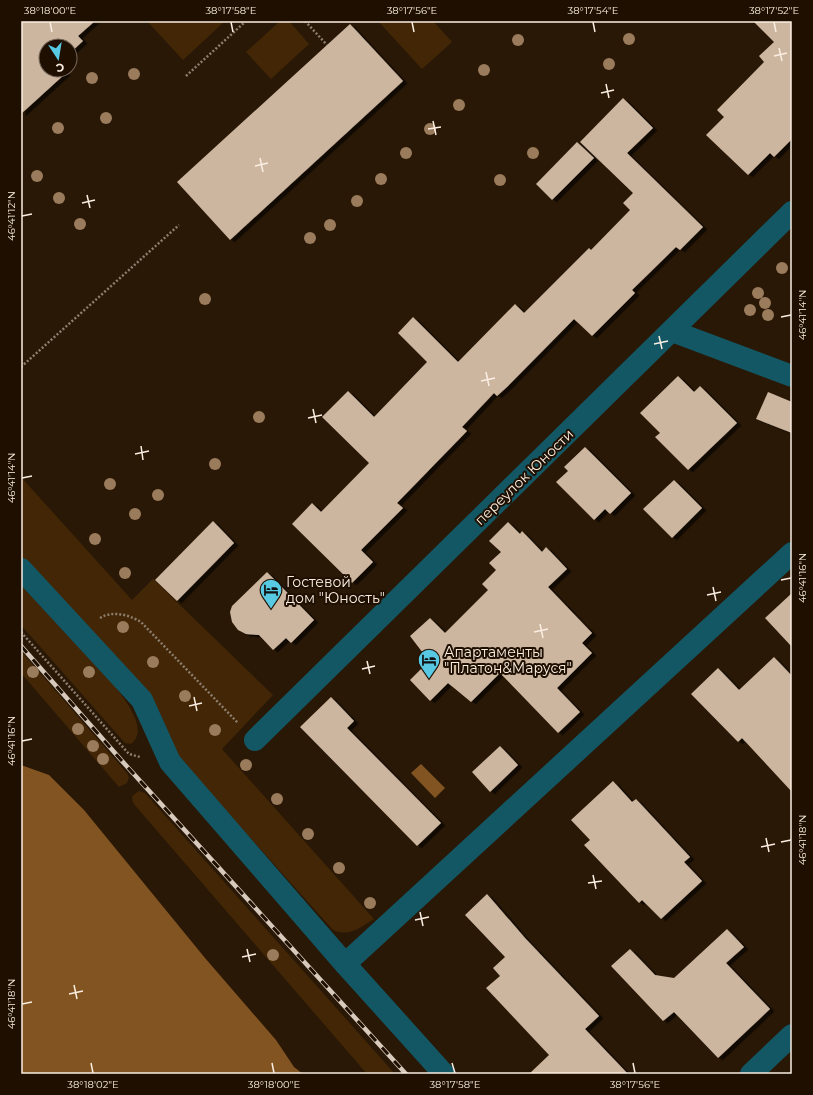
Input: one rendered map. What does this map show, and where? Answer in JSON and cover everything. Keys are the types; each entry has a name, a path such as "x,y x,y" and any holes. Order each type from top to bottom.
{"street":[{"name":"переулок Юности","path":"254,740 792,212"},
{"path":"672,331 792,376"},
{"path":"345,964 792,553"},
{"path":"21,569 142,700 170,762 345,964 444,1074"},
{"path":"751,1074 792,1035"}],"path":[{"path":"186,76 246,21"},
{"path":"305,21 327,45"},
{"path":"21,366 179,225"},
{"path":"81,633 104,616 112,614 128,616 141,622 254,740"},
{"path":"21,632 129,754 143,758"}],"shaded area":[{"path":"147,21 225,21 183,60"},
{"path":"280,21 289,21 309,44 271,79 246,52"},
{"path":"378,21 433,21 452,42 422,69"},
{"path":"21,477 132,600 153,579 273,695 222,749 374,919 349,932 339,932 333,930 174,753 151,700 21,557"},
{"path":"21,585 115,686 129,706 137,723 138,731 136,738 131,744 125,743 21,625"},
{"path":"21,651 127,773 129,777 127,783 119,787 21,673"},
{"path":"421,764 445,788 435,798 411,773"},
{"path":"21,765 49,775 84,810 205,958 276,1040 294,1067 303,1074 21,1074"},
{"path":"139,791 145,793 395,1074 367,1074 133,803 132,796"}],"building":[{"path":"21,21 95,21 78,36 83,41 78,46 78,38 38,38 38,78 61,78 21,114"},
{"path":"753,21 792,21 792,139 774,157 770,153 748,175 706,135 724,117 717,110 764,62 759,56 774,42"},
{"path":"350,24 403,81 230,240 177,182"},
{"path":"623,98 653,128 627,153 703,227 680,250 676,247 632,290 635,293 592,336 574,319 507,387 497,396 494,393 462,427 467,431 397,503 403,508 361,550 373,562 352,583 292,524 312,503 321,512 369,463 322,417 348,391 374,417 427,362 398,333 413,317 458,362 515,304 524,313 589,248 591,250 630,210 623,203 633,193 580,142"},
{"path":"577,142 594,158 552,200 536,184"},
{"path":"678,376 694,392 700,386 737,423 688,470 655,437 660,433 640,413"},
{"path":"768,392 792,402 792,433 756,419"},
{"path":"585,447 631,493 610,514 605,509 594,520 556,482 568,471 564,467"},
{"path":"674,480 702,508 672,538 643,509"},
{"path":"213,521 234,543 177,601 155,580"},
{"path":"508,522 520,534 522,531 542,552 546,547 567,569 548,587 592,633 582,643 592,653 557,688 580,712 558,733 500,673 471,702 448,683 430,701 410,680 429,661 410,636 430,618 445,633 488,590 482,584 496,570 489,563 501,552 489,541"},
{"path":"267,572 314,620 291,643 286,638 273,650 259,635 246,634 238,630 232,622 230,612 232,606"},
{"path":"792,593 792,647 765,618"},
{"path":"774,657 792,676 792,792 742,738 738,742 691,694 718,668 739,690"},
{"path":"331,697 354,721 347,728 441,823 417,846 300,727"},
{"path":"500,746 518,765 490,792 472,772"},
{"path":"613,781 632,802 636,799 690,857 684,862 702,881 661,919 642,900 639,903 584,845 590,840 571,820"},
{"path":"487,894 525,938 599,1016 585,1029 628,1074 529,1074 549,1055 486,988 500,976 493,968 505,957 465,915"},
{"path":"727,929 744,947 726,963 770,1009 718,1058 674,1012 663,1021 611,966 630,949 655,975 674,978"}],"railway":[{"path":"21,646 122,761 406,1074"}],"place":[{"name":"Гостевой дом \"Юность\"","path":"271,610"},
{"name":"Апартаменты \"Платон&Маруся\"","path":"429,680"}]}
